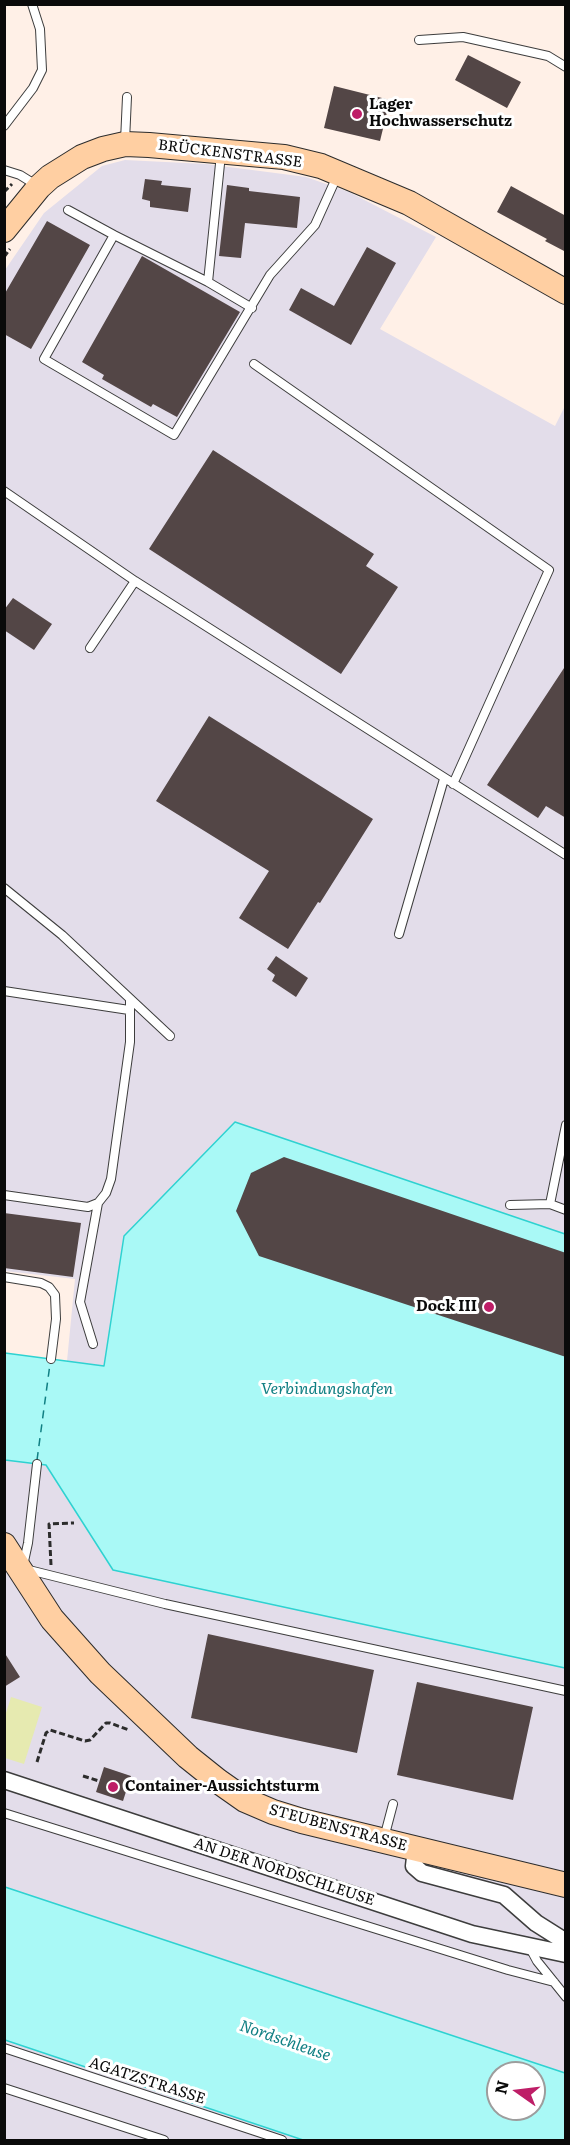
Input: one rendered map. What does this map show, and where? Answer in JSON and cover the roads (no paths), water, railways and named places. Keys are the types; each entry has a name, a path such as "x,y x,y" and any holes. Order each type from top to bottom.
{"street":[{"name":"BRÜCKENSTRASSE","path":"8,239 39,187 50,177 82,157 102,149 125,144 149,144 284,157 339,173 409,203 566,292"},
{"name":"STEUBENSTRASSE","path":"4,1545 13,1571 100,1673 155,1726 218,1781 246,1800 273,1812 416,1850 566,1886"},
{"name":"AN DER NORDSCHLEUSE","path":"4,1780 472,1934 566,1954"},
{"path":"416,1850 414,1866 422,1874 504,1895 536,1923 566,1941"}],"lane":[{"path":"4,126 33,88 42,70 39,23 32,4"},
{"path":"419,40 463,37 548,56 566,67"},
{"path":"125,144 127,97"},
{"path":"208,282 221,152"},
{"path":"4,170 20,175 39,187"},
{"path":"114,236 44,358 174,435 270,275 315,225 339,173"},
{"path":"68,210 114,236 208,282 252,308"},
{"path":"254,364 549,570 453,784"},
{"path":"4,491 135,581 566,855"},
{"path":"90,648 135,581"},
{"path":"399,934 444,778"},
{"path":"4,888 62,935 170,1036"},
{"path":"4,991 129,1010"},
{"path":"93,1344 80,1302 98,1203 111,1179 130,1042 130,999"},
{"path":"550,1204 566,1125"},
{"path":"4,1195 88,1207 98,1203"},
{"path":"510,1205 550,1204 566,1210"},
{"path":"4,1277 40,1283 49,1287 55,1295 56,1319 51,1359"},
{"path":"13,1571 28,1543 37,1464"},
{"path":"13,1571 29,1570 165,1604 566,1691"},
{"path":"383,1841 393,1804"},
{"path":"4,1814 508,1970 554,1982"},
{"path":"529,1947 566,1997"},
{"name":"AGATZSTRASSE","path":"4,2048 282,2140"},
{"path":"4,2088 164,2140"}],"water":[{"name":"Verbindungshafen","path":"235,1122 565,1234 565,1668 113,1570 46,1465 5,1460 5,1353 104,1366 124,1236"},
{"name":"Nordschleuse","path":"5,1887 529,2061 486,2061 486,2121 546,2121 546,2067 565,2073 565,2140 303,2140 5,2040"}],"place":[{"name":"Lager Hochwasserschutz","path":"357,114"},
{"name":"Dock III","path":"489,1307"},
{"name":"Container-Aussichtsturm","path":"113,1787"}]}
